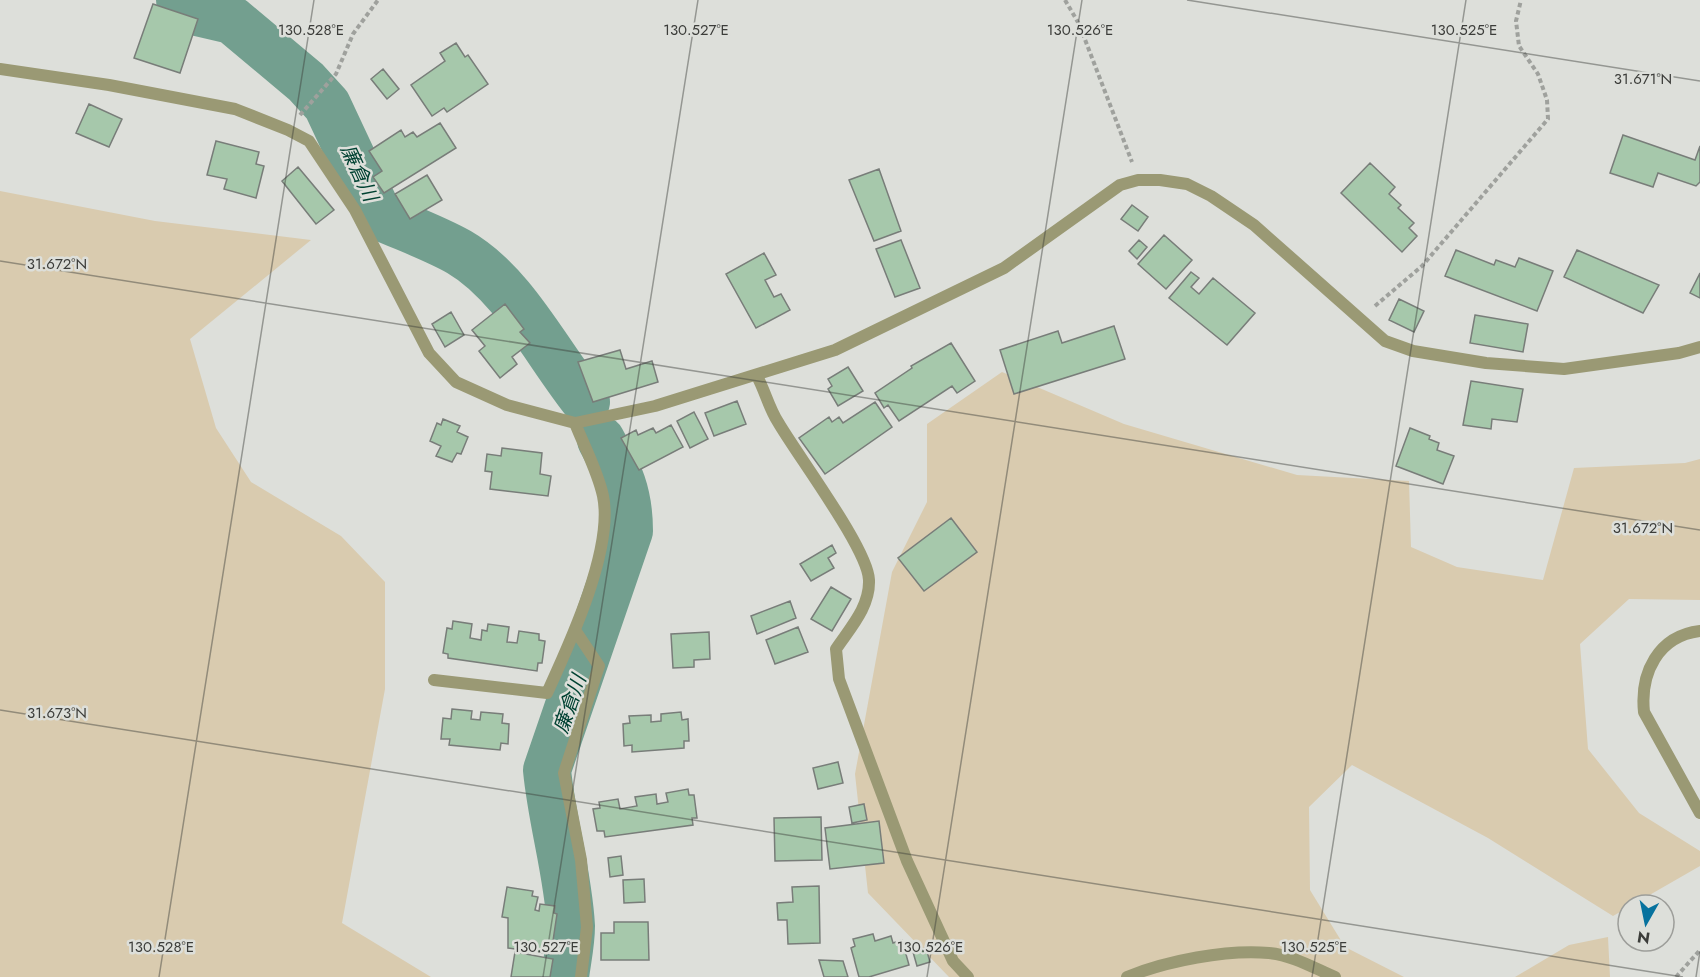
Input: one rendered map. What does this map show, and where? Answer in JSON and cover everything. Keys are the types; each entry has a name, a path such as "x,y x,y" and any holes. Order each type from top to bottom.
{"street":[{"path":"0,69 109,85 236,109 309,141 355,210 429,353 456,382 507,405 574,423 655,406 835,350 1004,268 1120,185 1138,180 1188,184 1211,196 1254,225 1358,320 1385,341 1413,351 1486,363 1564,369 1679,353 1700,346"},
{"path":"757,376 776,419 860,550 869,578 868,596 860,615 836,649 839,679 907,861 953,961 968,977"},
{"path":"434,680 547,693 576,630 591,584 604,525 603,496 574,423"},
{"path":"576,630 599,666 564,773 581,860 587,927 580,977"},
{"path":"1700,631 1687,632 1656,655 1645,675 1642,693 1644,712 1700,813"},
{"path":"1127,977 1168,964 1231,954 1270,953 1299,961 1335,977"}],"path":[{"path":"314,98 327,87 336,74 353,34 378,0"},
{"path":"1065,0 1079,24 1138,180"},
{"path":"1358,320 1422,266 1548,119 1547,100 1538,74 1519,46 1516,21 1521,0"},
{"path":"1676,977 1700,950"}],"shaded area":[{"path":"0,191 155,221 311,240 190,339 216,428 251,482 341,536 385,582 385,689 342,923 431,977 0,977"},
{"path":"1002,372 1124,424 1297,475 1409,481 1411,547 1457,567 1543,580 1574,468 1685,463 1700,459 1700,600 1629,599 1580,644 1588,749 1639,813 1700,851 1700,866 1653,893 1616,893 1616,914 1613,916 1488,838 1352,765 1309,807 1310,890 1345,947 1404,977 949,977 868,893 855,774 892,572 927,502 927,424"},
{"path":"1608,937 1610,977 1515,977 1569,945"}],"building":[{"path":"153,4 198,19 180,73 134,58"},
{"path":"456,43 465,57 468,55 488,84 447,112 444,108 432,116 411,85 445,61 440,53"},
{"path":"383,69 399,89 387,99 371,79"},
{"path":"89,104 122,119 109,147 76,133"},
{"path":"440,123 456,148 384,193 373,177 382,171 369,151 401,130 405,137 413,132 417,137"},
{"path":"1623,135 1695,160 1700,146 1700,182 1696,186 1658,173 1653,187 1610,173"},
{"path":"216,141 259,152 256,164 264,166 256,198 224,189 227,179 207,175"},
{"path":"1370,163 1395,187 1389,194 1401,205 1398,208 1414,223 1409,228 1417,236 1402,252 1341,193"},
{"path":"298,167 334,210 316,224 282,181"},
{"path":"879,169 901,231 874,241 849,180"},
{"path":"427,175 442,200 410,219 395,194"},
{"path":"1132,205 1148,217 1138,231 1121,219"},
{"path":"1164,235 1192,260 1166,289 1138,264"},
{"path":"901,240 920,288 895,297 876,249"},
{"path":"1139,240 1147,247 1137,259 1129,251"},
{"path":"1456,250 1494,265 1496,260 1515,267 1519,258 1553,271 1537,311 1445,276"},
{"path":"1577,250 1659,285 1643,313 1564,277"},
{"path":"764,253 776,275 765,280 774,297 781,294 790,310 756,328 726,274"},
{"path":"1191,272 1199,278 1191,287 1199,294 1213,278 1255,313 1227,345 1169,298"},
{"path":"1700,273 1700,298 1690,293"},
{"path":"1399,299 1424,311 1414,332 1389,320"},
{"path":"505,304 524,329 520,332 530,343 512,357 517,364 500,378 479,351 485,346 472,330"},
{"path":"451,312 464,335 445,347 432,324"},
{"path":"1475,315 1528,324 1523,352 1470,343"},
{"path":"1114,326 1125,359 1014,394 1000,350 1058,331 1062,343"},
{"path":"951,343 975,381 957,393 952,386 899,421 888,405 884,408 875,393 912,368 911,366"},
{"path":"620,350 626,369 652,361 658,382 593,402 578,362"},
{"path":"848,367 863,391 838,406 828,389 832,386 828,379"},
{"path":"1471,381 1523,389 1517,422 1492,419 1491,429 1463,425"},
{"path":"737,401 746,424 714,436 705,413"},
{"path":"875,402 892,427 825,474 799,438 829,417 832,422 839,417 843,423"},
{"path":"694,412 708,439 690,448 677,421"},
{"path":"443,419 460,426 457,432 468,437 461,454 457,453 452,462 436,456 441,446 430,441 437,423 441,425"},
{"path":"671,425 683,447 639,470 621,438 636,430 638,435 653,428 656,433"},
{"path":"1410,428 1430,436 1429,439 1439,443 1437,450 1454,456 1443,484 1396,466"},
{"path":"502,448 542,453 540,474 551,476 548,496 490,489 492,472 485,471 487,454 501,456"},
{"path":"951,518 977,552 924,591 898,558"},
{"path":"832,545 836,553 828,558 834,568 811,581 800,564"},
{"path":"831,587 851,599 832,631 811,619"},
{"path":"790,601 796,618 757,634 751,616"},
{"path":"453,621 472,624 470,638 481,640 482,630 487,631 488,624 509,627 507,642 517,643 519,631 539,634 539,640 545,641 542,663 538,663 537,671 448,658 448,654 443,653 447,628 452,629"},
{"path":"798,627 808,652 775,664 766,640"},
{"path":"709,632 710,659 694,660 694,667 673,668 671,634"},
{"path":"452,709 472,711 471,719 480,720 481,712 503,714 502,723 509,724 508,744 501,743 500,750 449,745 450,739 441,739 443,718 451,719"},
{"path":"681,712 682,720 688,719 689,741 684,741 684,748 632,752 632,745 624,746 623,724 630,723 629,716 651,715 651,722 661,721 661,714"},
{"path":"838,762 843,783 818,789 813,768"},
{"path":"688,789 689,795 694,795 697,818 692,818 693,825 605,837 604,831 597,831 593,809 600,808 599,802 618,799 620,809 637,806 635,797 656,794 657,804 668,802 666,793"},
{"path":"864,804 867,820 852,823 849,807"},
{"path":"821,817 822,860 775,861 774,818"},
{"path":"879,821 884,863 830,869 825,828"},
{"path":"621,856 623,875 610,877 608,858"},
{"path":"644,879 645,902 624,903 623,880"},
{"path":"819,886 820,943 788,944 787,920 778,920 777,903 793,902 792,887"},
{"path":"507,887 533,891 532,896 538,897 535,910 539,911 540,904 555,906 554,913 557,914 551,954 508,948 508,918 502,917"},
{"path":"614,922 648,922 649,960 601,960 601,933 614,933"},
{"path":"873,934 875,941 891,936 893,943 902,940 909,965 869,977 859,977 851,948 855,946 853,939"},
{"path":"926,948 930,962 917,966 913,952"},
{"path":"515,952 553,959 550,977 511,977"},
{"path":"819,960 843,961 848,977 824,977"}],"waterway":[{"name":"廉倉川","path":"180,0 189,10 232,20 306,82 327,105 379,216 459,252 497,282 586,402"},
{"name":"廉倉川","path":"565,977 571,926 547,770 629,531 629,518 622,484 601,440"}]}
